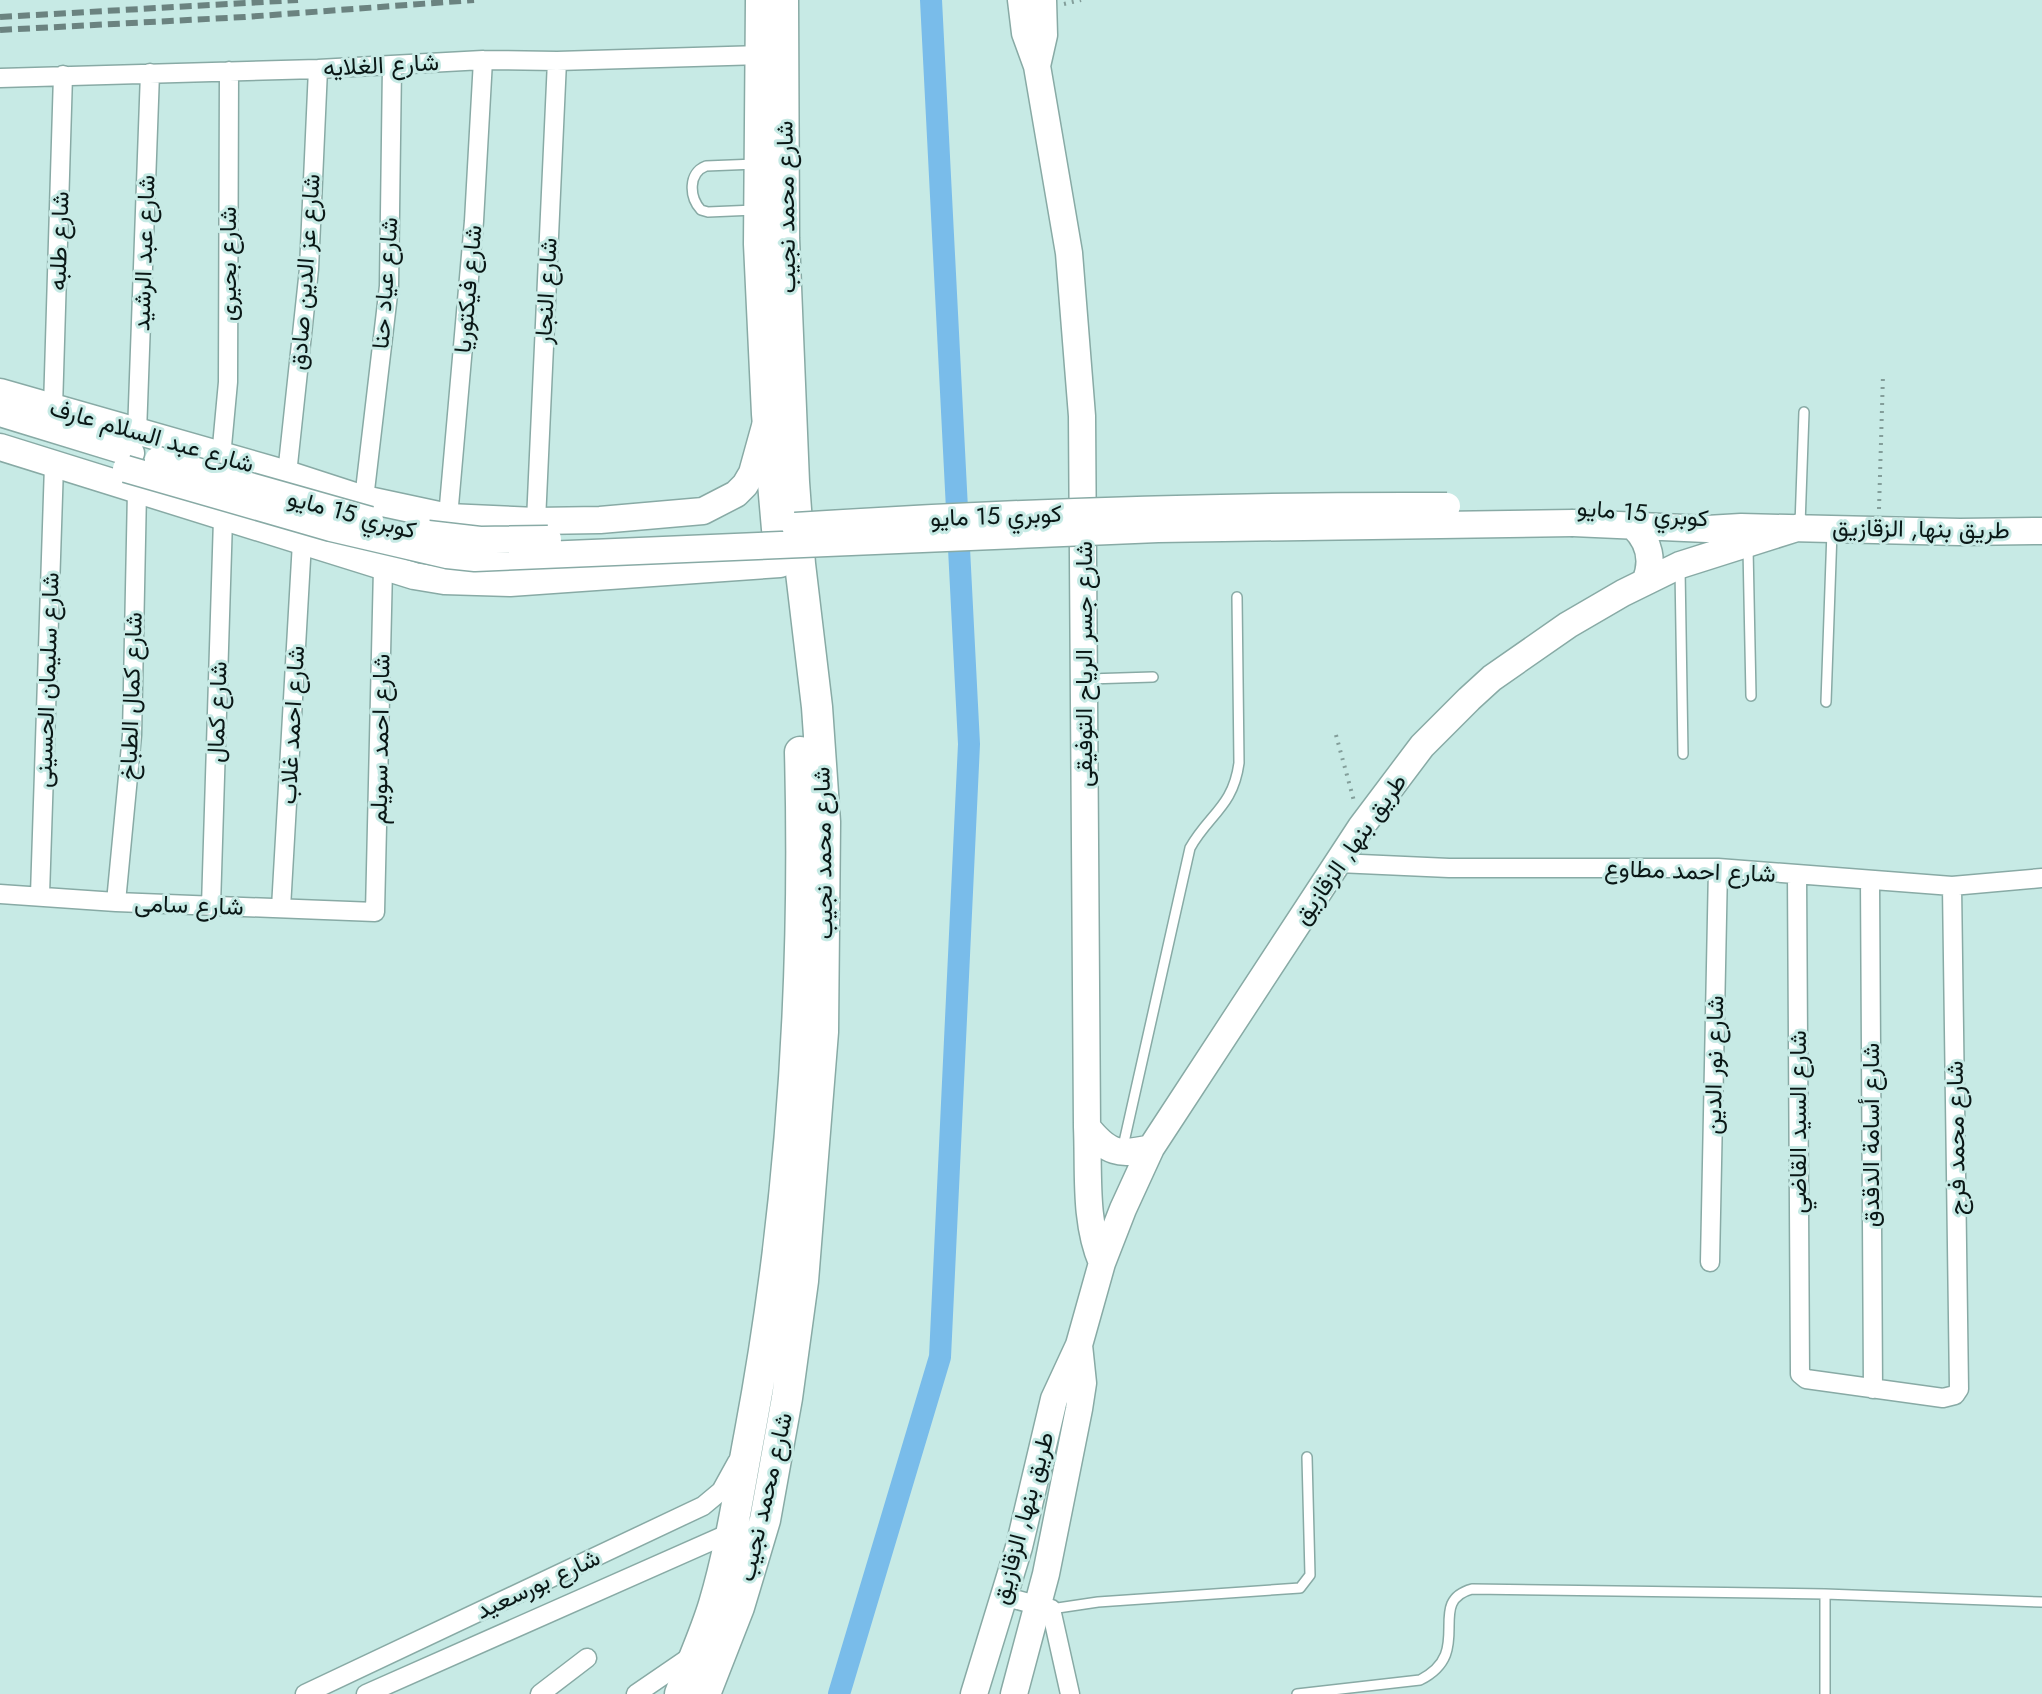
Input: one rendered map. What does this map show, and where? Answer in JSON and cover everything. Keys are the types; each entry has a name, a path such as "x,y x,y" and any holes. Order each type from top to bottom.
{"highway":[{"name":"شارع محمد نجيب","path":"705,1694 739,1607 765,1520 787,1398 803,1281 812,982 825,822 817,707 800,564 772,210 759,163 761,0"},
{"name":"شارع محمد نجيب","path":"783,0 772,210 767,414 780,564 797,695 812,982"},
{"name":"شارع محمد نجيب","path":"680,1694 714,1606 732,1532 766,1344 787,1175 810,1029"}],"main road":[{"name":"شارع جسر الرياح التوفيقى","path":"1021,0 1025,33 1037,66 1075,301 1082,416 1087,1127 1090,1221 1102,1263"},
{"name":"شارع جسر الرياح التوفيقى","path":"1037,66 1044,35 1043,0"},
{"name":"شارع عبد السلام عارف","path":"0,392 53,408 223,519 383,568 444,581 510,583 780,564"},
{"name":"كوبري 15 مايو","path":"0,413 133,461 390,525 439,536 480,540 547,539 913,518 1370,505 1572,515 1689,515 1725,520 1745,535"},
{"name":"شارع عبد السلام عارف","path":"133,461 221,457 364,499 448,517 600,520 703,511 724,501 745,485 752,473 767,414"},
{"path":"0,447 54,465"},
{"name":"كوبري 15 مايو","path":"54,465 61,457 74,455 133,461"},
{"name":"كوبري 15 مايو","path":"1572,515 1633,526 1707,529 1745,535"},
{"path":"1633,526 1641,533 1650,552 1645,582"},
{"name":"طريق بنها, الزقازيق","path":"974,1694 1019,1547 1054,1399 1079,1345 1102,1263 1151,1148 1361,827 1422,746 1480,689 1568,625 1645,582 1745,535 1800,527 2042,531"},
{"path":"1087,1127 1109,1149 1121,1153 1151,1148"},
{"name":"طريق بنها, الزقازيق","path":"1014,1694 1045,1607 1083,1383 1079,1345"}],"street":[{"name":"شارع الغلايه","path":"0,78 318,69 483,60 762,55"},
{"name":"شارع فيكتوريا","path":"448,517 474,221 483,60"},
{"name":"شارع النجار","path":"536,521 557,61"},
{"name":"شارع عياد حنا","path":"364,499 389,286 392,65"},
{"name":"شارع عز الدين صادق","path":"287,474 309,269 318,69"},
{"name":"شارع بحيرى","path":"221,457 228,382 229,71"},
{"name":"شارع عبد الرشيد","path":"133,461 150,73"},
{"name":"شارع طلبه","path":"53,408 63,75"},
{"name":"شارع كمال الطباخ","path":"116,902 132,735 133,461"},
{"name":"شارع سليمان الحسينى","path":"40,895 54,465"},
{"name":"شارع كمال","path":"211,906 223,519"},
{"name":"شارع احمد غلاب","path":"281,908 302,542"},
{"name":"شارع احمد سويلم","path":"377,910 383,568"},
{"name":"شارع احمد مطاوع","path":"1338,863 1449,868 1718,868 1952,886 2042,878"},
{"name":"شارع نور الدين","path":"1710,1262 1718,868"},
{"name":"شارع السيد القاضي","path":"1797,874 1800,1370 1806,1379 1873,1389"},
{"name":"شارع أسامة الدقدق","path":"1870,880 1873,1389"},
{"name":"شارع محمد فرج","path":"1873,1389 1943,1398 1955,1395 1959,1389 1952,886"},
{"name":"شارع سامى","path":"0,894 116,902 377,910"},
{"name":"شارع بورسعيد","path":"305,1694 703,1506 721,1491 747,1446"},
{"name":"شارع بورسعيد","path":"366,1694 732,1532"},
{"path":"1003,1596 1045,1607 1070,1694"},
{"path":"636,1694 695,1653"},
{"path":"540,1694 587,1658"}],"lane":[{"path":"759,163 699,169 693,184 696,204 708,212 772,210"},
{"path":"1800,527 1804,412"},
{"path":"1826,702 1832,527"},
{"path":"1745,535 1751,696"},
{"path":"1680,565 1683,754"},
{"path":"1121,1153 1190,848 1200,830 1228,801 1236,783 1239,763 1237,597"},
{"path":"1084,679 1153,677"},
{"path":"1045,1607 1300,1588 1307,1583 1310,1575 1307,1457"},
{"path":"1297,1694 1420,1680 1434,1673 1443,1663 1448,1649 1449,1608 1453,1599 1461,1592 1472,1589 1825,1594 2042,1602"},
{"path":"1825,1594 1825,1694"}],"path":[{"path":"1878,529 1883,375"},
{"path":"1336,735 1361,827"}],"waterway":[{"path":"839,1694 940,1357 969,744 931,0"}],"railway":[{"path":"0,17 298,0"},
{"path":"0,30 245,17 474,0"}]}
